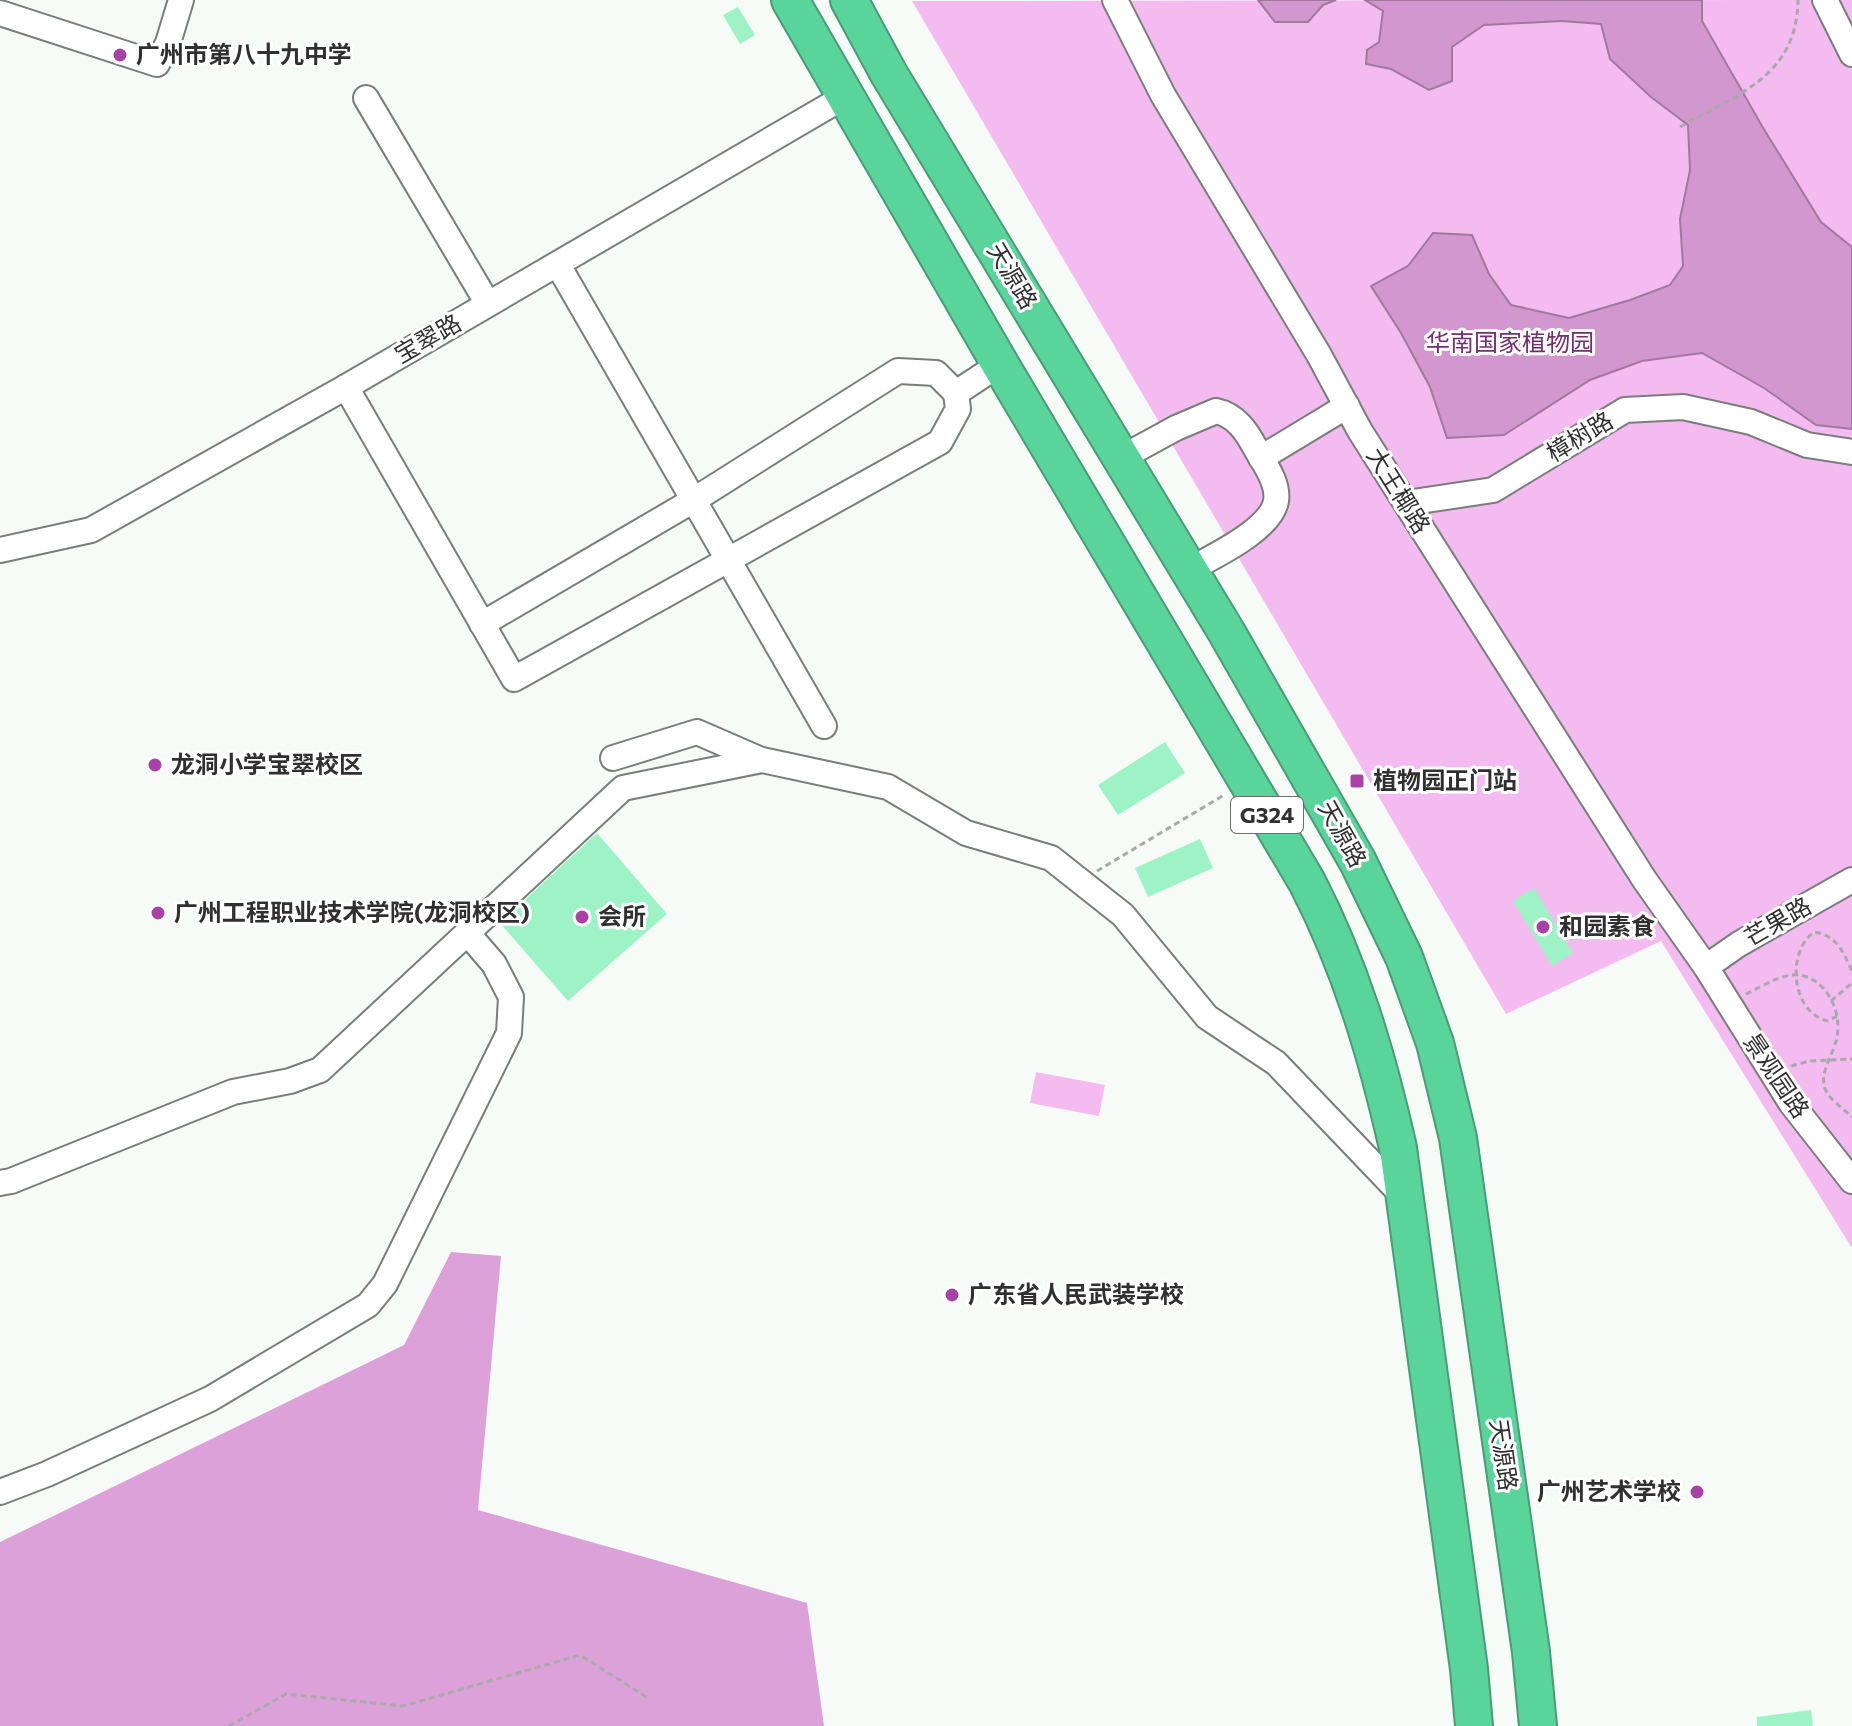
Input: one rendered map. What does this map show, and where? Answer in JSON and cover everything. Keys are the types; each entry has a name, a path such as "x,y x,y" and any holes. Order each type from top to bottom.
{"highway":[{"name":"G324","path":"790,0 1000,364 1307,882 1338,945 1381,1070 1398,1148 1469,1669 1474,1726"},
{"name":"天源路","path":"850,1 889,74 1189,570 1386,914 1404,957 1435,1043 1458,1138 1531,1652 1538,1726"}],"street":[{"path":"0,13 157,64 168,43 181,0"},
{"name":"大王椰路","path":"1115,0 1163,95 1406,503 1644,879 1706,967"},
{"path":"1825,0 1852,54"},
{"name":"宝翠路","path":"0,550 91,530 346,387 844,97"},
{"path":"366,98 488,304"},
{"path":"558,265 824,726"},
{"path":"956,393 1000,364"},
{"path":"346,387 482,624 514,679 940,442 958,409 956,393 936,373 898,371 694,500 482,624"},
{"path":"1261,458 1347,406"},
{"name":"樟树路","path":"1406,503 1493,490 1625,410 1683,407 1751,422 1807,445 1852,452"},
{"path":"1121,458 1176,428 1216,411 1234,418 1261,458 1276,490 1276,503 1268,517 1241,540 1189,570"},
{"path":"613,758 697,732 762,760 888,787 966,833 1051,858 1123,915 1207,1017 1276,1063 1405,1198"},
{"path":"0,1183 233,1092 290,1081 320,1070 623,788 762,760"},
{"name":"芒果路","path":"1706,967 1739,944 1852,880"},
{"path":"0,1492 47,1474 210,1399 368,1305 377,1295 509,1033 511,997 494,964 469,935"},
{"name":"景观园路","path":"1706,967 1791,1103 1852,1181"}],"path":[{"path":"1680,127 1766,77 1788,48 1798,12 1798,0"},
{"path":"1080,881 1247,781"},
{"path":"1837,1016 1828,1021 1819,1019 1800,996 1796,975 1798,951 1805,938 1814,932 1823,933 1841,947 1852,971"},
{"path":"1728,1003 1787,976 1796,975 1817,982 1831,1001 1837,1016 1837,1038 1823,1082 1827,1095 1852,1117"},
{"path":"1831,1001 1852,983"},
{"path":"1774,1076 1793,1064 1852,1059"},
{"path":"229,1726 286,1694 403,1706 580,1655 648,1698"}],"green space":[{"name":"华南国家植物园","path":"1852,0 1852,1248 1661,941 1506,1014 912,1"},
{"path":"1036,1072 1105,1085 1099,1116 1030,1103"}],"shaded area":[{"path":"1258,0 1336,0 1323,5 1308,22 1275,22"},
{"path":"1365,0 1702,0 1702,21 1762,126 1821,222 1852,247 1852,429 1816,425 1764,388 1702,353 1642,361 1590,380 1504,435 1447,438 1430,387 1371,286 1408,266 1433,233 1472,235 1489,274 1511,305 1569,318 1670,285 1683,266 1680,219 1690,170 1688,125 1651,97 1610,59 1601,24 1562,21 1484,25 1452,47 1452,81 1429,90 1391,69 1366,64 1367,50 1379,42 1383,11"},
{"path":"451,1252 501,1256 478,1510 807,1603 824,1726 0,1726 0,1542 404,1345"}],"building":[{"path":"738,7 755,35 740,44 723,15"},
{"path":"1165,742 1185,773 1118,815 1098,785"},
{"name":"会所","path":"597,833 667,914 568,1001 500,923"},
{"path":"1200,839 1213,868 1148,897 1135,868"},
{"name":"和园素食","path":"1534,888 1573,953 1552,966 1513,901"},
{"path":"1811,1710 1813,1726 1757,1726 1757,1717"}],"place":[{"name":"广州市第八十九中学","path":"120,55"},
{"name":"龙洞小学宝翠校区","path":"155,765"},
{"name":"植物园正门站","path":"1357,781"},
{"name":"广州工程职业技术学院(龙洞校区)","path":"158,913"},
{"name":"会所","path":"582,917"},
{"name":"和园素食","path":"1543,927"},
{"name":"广东省人民武装学校","path":"952,1295"},
{"name":"广州艺术学校","path":"1697,1492"}]}
